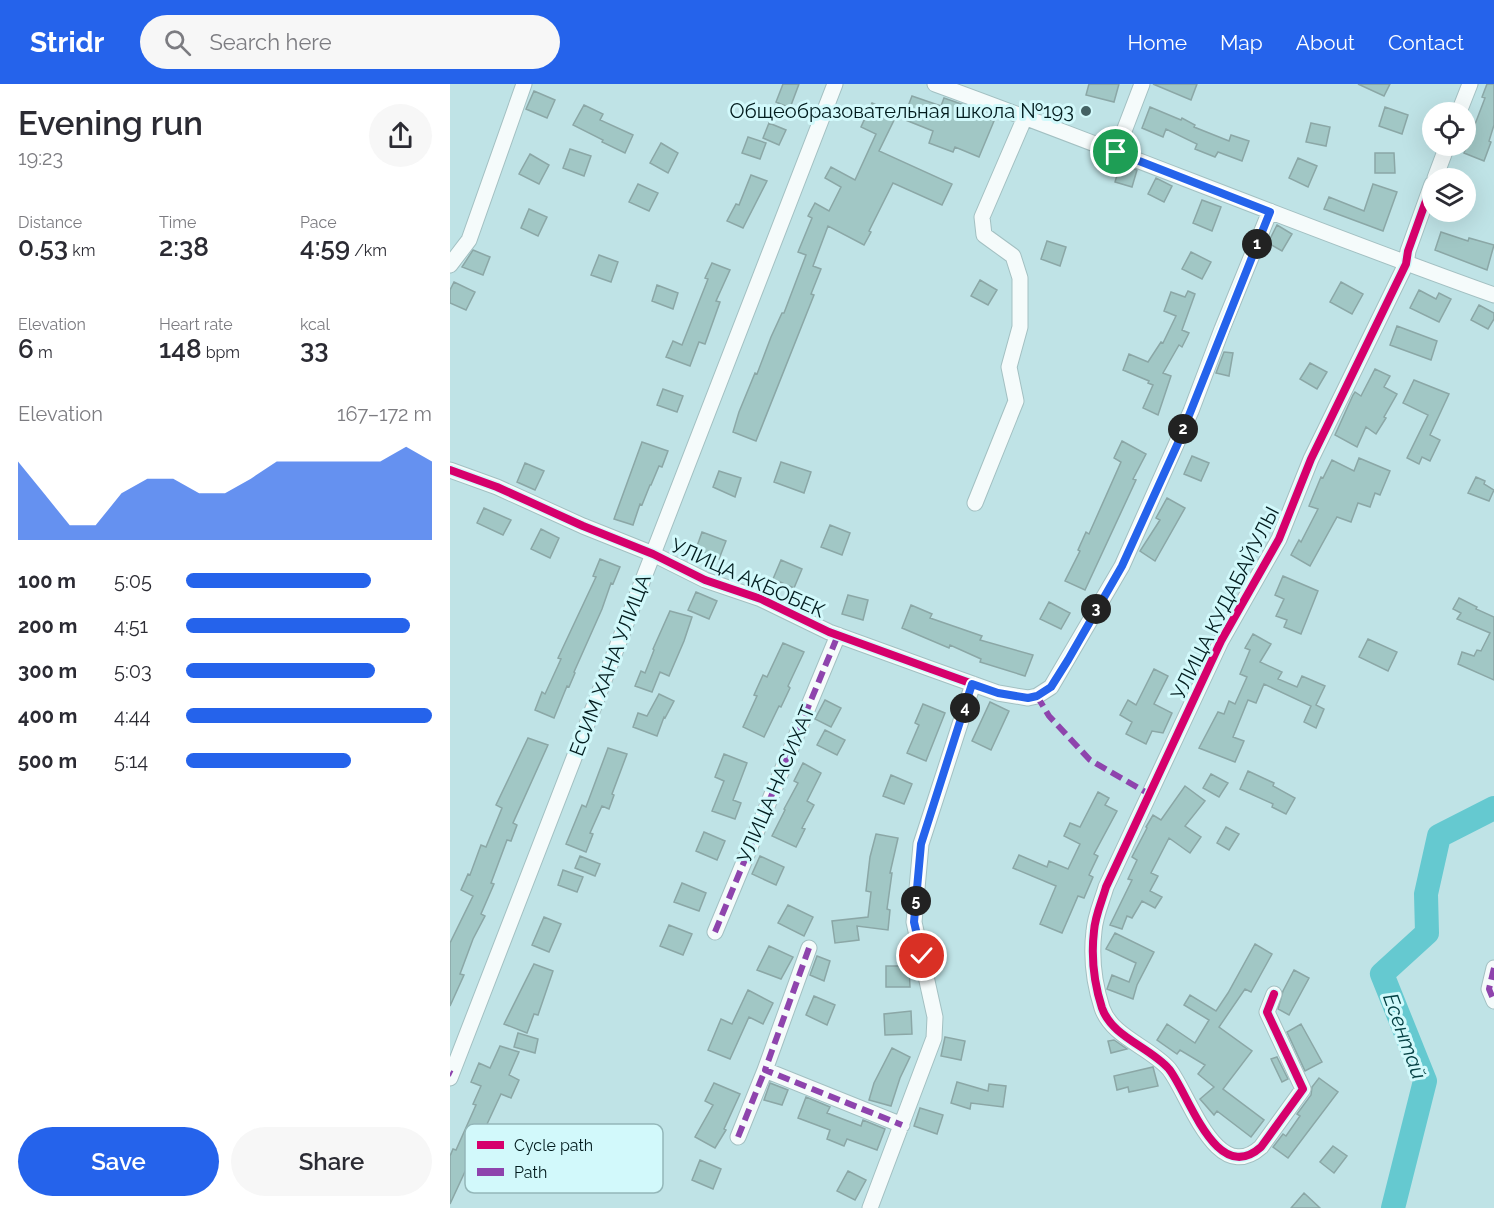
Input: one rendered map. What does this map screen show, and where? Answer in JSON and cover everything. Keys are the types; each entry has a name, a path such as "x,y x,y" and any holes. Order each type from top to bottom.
{"street":[{"path":"450,265 469,240 524,84"},
{"name":"ЕСИМ ХАНА УЛИЦА","path":"450,1075 835,84"},
{"path":"935,84 1494,296"},
{"path":"1116,152 1143,84"},
{"path":"1463,102 1470,84"},
{"path":"975,503 1016,401 1009,367 1020,327 1020,278 1013,256 984,235 982,217 1025,117"},
{"name":"УЛИЦА АКБОБЕК","path":"450,470 497,487 583,526 653,554 705,580 760,599 838,635 972,684 1008,695 1028,698 1037,696 1051,687 1122,566 1191,411 1270,212"},
{"name":"УЛИЦА КУДАБАЙУЛЫ","path":"1274,994 1267,1012 1303,1089 1261,1148 1252,1155 1240,1158 1229,1156 1204,1132 1167,1067 1108,1020 1102,1009 1093,966 1094,929 1106,887 1221,641 1279,539 1311,459 1406,264 1408,251 1422,212"},
{"name":"УЛИЦА НАСИХАТ","path":"715,932 838,635"},
{"path":"870,1208 934,1038 935,1017 914,922 921,844 972,684"},
{"path":"738,1137 809,948"},
{"path":"1494,968 1489,989 1494,1001"},
{"path":"765,1070 902,1125"}],"building":[{"path":"783,84 799,84 790,108 776,102"},
{"path":"1089,84 1119,84 1114,102 1086,95"},
{"path":"1153,84 1197,84 1191,100"},
{"path":"1358,84 1390,84 1384,96"},
{"path":"1487,84 1494,84 1494,125 1484,161 1472,156 1476,156 1476,122 1485,98 1482,97"},
{"path":"534,91 555,100 547,118 526,109"},
{"path":"912,96 941,106 944,98 970,107 969,111 994,121 979,157 955,147 953,152 929,143 933,131 903,119"},
{"path":"872,103 897,114 879,151 952,184 942,205 893,183 864,245 828,226 813,266 821,269 811,294 814,295 756,441 733,432 739,412 771,337 784,313 806,255 798,252 812,218 808,216 815,203 829,211 841,187 825,178 831,167 855,180 876,134 861,127"},
{"path":"584,105 603,114 600,120 633,135 625,153 573,125"},
{"path":"1150,107 1181,120 1182,118 1195,125 1194,127 1229,141 1231,135 1249,141 1242,161 1218,152 1215,157 1195,149 1197,144 1166,129 1163,137 1142,128"},
{"path":"1385,107 1408,115 1402,134 1379,126"},
{"path":"769,123 786,130 779,145 763,138"},
{"path":"1311,123 1330,127 1326,146 1306,142"},
{"path":"748,137 766,143 760,159 742,153"},
{"path":"661,143 678,153 668,173 650,163"},
{"path":"570,149 591,156 584,176 563,168"},
{"path":"1375,153 1394,153 1395,173 1375,173"},
{"path":"530,154 549,165 539,184 519,174"},
{"path":"1298,158 1317,166 1308,187 1289,178"},
{"path":"1120,165 1137,170 1132,187 1115,182"},
{"path":"751,175 767,181 743,228 727,221 736,204 739,205"},
{"path":"1156,178 1172,186 1164,202 1148,194"},
{"path":"638,184 658,193 649,211 629,202"},
{"path":"1373,184 1397,192 1383,231 1324,209 1329,197 1364,211"},
{"path":"1202,200 1221,207 1212,231 1193,223"},
{"path":"529,209 547,217 538,236 521,228"},
{"path":"1277,225 1292,234 1282,251 1268,243"},
{"path":"1441,232 1468,241 1469,238 1494,245 1487,270 1435,250"},
{"path":"1047,241 1066,247 1060,266 1041,259"},
{"path":"473,250 490,257 483,275 462,267"},
{"path":"1191,252 1211,262 1202,279 1182,269"},
{"path":"599,255 618,262 611,282 591,275"},
{"path":"712,263 730,270 716,301 720,302 705,344 699,342 690,366 666,357 673,341 682,345"},
{"path":"980,280 997,290 988,305 971,296"},
{"path":"454,282 475,292 466,310 450,303 450,290"},
{"path":"1341,282 1363,294 1352,314 1330,302"},
{"path":"657,285 678,293 673,309 652,301"},
{"path":"1419,290 1436,299 1439,293 1451,299 1439,322 1410,308"},
{"path":"1188,291 1195,294 1182,330 1189,333 1182,347 1179,345 1163,373 1171,376 1158,415 1143,408 1153,385 1123,370 1129,354 1148,362 1161,342 1163,343 1176,316 1164,311 1171,292 1185,297"},
{"path":"1479,305 1494,313 1494,319 1488,329 1471,320"},
{"path":"1397,326 1437,341 1431,360 1390,345"},
{"path":"1224,352 1233,353 1229,376 1216,373"},
{"path":"1310,363 1327,372 1317,389 1300,379"},
{"path":"1375,369 1390,376 1384,387 1397,394 1376,434 1366,427 1357,447 1335,435 1353,395 1355,392 1361,396"},
{"path":"1414,380 1449,394 1430,435 1440,440 1430,461 1422,457 1419,464 1407,458 1428,415 1403,403"},
{"path":"663,389 683,396 677,412 657,405"},
{"path":"1122,441 1146,454 1085,590 1065,581 1080,551 1078,550 1086,532 1089,534 1121,462 1114,458"},
{"path":"642,442 668,451 642,505 640,504 633,525 614,519"},
{"path":"1192,456 1209,463 1201,481 1184,474"},
{"path":"1359,458 1390,471 1380,495 1375,493 1370,507 1358,503 1351,522 1337,517 1310,566 1291,555 1299,540 1301,542 1318,509 1309,506 1321,477 1323,478 1332,460 1354,471"},
{"path":"781,462 811,472 804,493 774,482"},
{"path":"525,463 544,471 535,490 517,482"},
{"path":"719,471 741,478 735,497 713,487"},
{"path":"1476,477 1485,481 1484,484 1494,490 1489,501 1468,493"},
{"path":"1167,498 1185,508 1155,561 1140,551 1160,520 1156,518"},
{"path":"484,508 511,520 503,535 477,523"},
{"path":"830,525 850,533 842,555 821,547"},
{"path":"541,529 559,538 550,558 531,549"},
{"path":"702,532 726,541 719,559 696,549"},
{"path":"600,559 620,567 613,584 611,583 575,673 554,718 535,710 542,692 545,694 561,659 558,658 596,577 593,576"},
{"path":"781,560 802,569 794,588 773,579"},
{"path":"1283,576 1318,591 1301,634 1284,627 1287,620 1276,616 1284,599 1275,595"},
{"path":"696,592 717,601 709,619 688,610"},
{"path":"848,595 868,600 863,620 842,614"},
{"path":"1459,598 1494,617 1494,680 1458,664 1462,652 1474,656 1477,650 1481,651 1490,633 1457,619 1461,613 1453,609"},
{"path":"1049,602 1070,613 1061,629 1040,619"},
{"path":"911,605 932,614 930,618 982,636 980,640 1033,655 1025,676 980,662 981,659 950,645 949,648 902,628"},
{"path":"670,611 692,617 669,676 660,672 652,692 635,686 641,671 645,673"},
{"path":"1253,634 1271,644 1260,662 1282,672 1278,679 1297,687 1302,676 1325,686 1316,705 1324,709 1316,728 1304,722 1311,706 1264,684 1256,703 1248,700 1233,737 1244,741 1235,762 1199,748 1218,712 1224,714 1229,701 1235,704 1247,677 1240,674 1250,650 1245,648"},
{"path":"1368,639 1397,652 1388,671 1359,657"},
{"path":"783,643 804,652 788,686 790,688 764,737 743,727 757,696 754,695 763,675 767,677"},
{"path":"1154,669 1168,676 1154,704 1172,713 1163,733 1152,731 1146,744 1126,734 1132,722 1120,715 1128,700 1136,705"},
{"path":"659,694 674,701 664,717 657,736 633,727 638,713 647,716"},
{"path":"825,700 841,708 831,727 815,719"},
{"path":"990,702 1009,711 991,750 972,741"},
{"path":"923,704 945,713 926,761 907,753 919,725 915,723"},
{"path":"825,730 845,740 837,755 817,745"},
{"path":"528,738 548,745 513,823 517,825 511,841 507,840 491,883 494,884 481,914 485,916 473,939 460,974 464,975 450,1006 450,943 473,896 461,890 468,874 470,875 481,845 486,847 502,808 496,805"},
{"path":"608,748 627,754 612,794 614,795 609,809 602,806 590,833 593,834 586,852 566,844 582,805 586,807"},
{"path":"724,754 747,763 733,800 741,803 735,819 712,811 724,781 715,777"},
{"path":"803,763 821,773 807,801 814,805 802,828 805,829 796,847 772,836 798,783 794,781"},
{"path":"1248,771 1274,783 1273,786 1295,798 1286,814 1272,807 1273,804 1240,789"},
{"path":"1211,774 1228,783 1219,797 1203,788"},
{"path":"891,775 912,784 904,804 883,796"},
{"path":"1185,786 1205,801 1185,826 1201,837 1190,853 1169,838 1151,873 1158,876 1150,891 1162,897 1155,908 1142,901 1132,918 1127,916 1122,929 1110,925 1132,880 1128,879 1137,860 1132,857 1146,827 1153,815 1161,820"},
{"path":"1098,792 1109,798 1105,805 1117,811 1094,854 1098,856 1089,875 1093,877 1084,898 1078,896 1062,933 1040,924 1056,886 1013,868 1019,855 1047,867 1049,861 1068,869 1080,844 1064,836 1070,823 1080,827"},
{"path":"1226,827 1239,834 1229,850 1217,843"},
{"path":"704,832 725,841 717,860 696,851"},
{"path":"876,834 898,838 890,873 892,873 887,909 890,910 888,930 857,926 859,940 835,943 832,921 868,917 871,892 866,891 870,857"},
{"path":"580,856 600,864 595,876 575,868"},
{"path":"760,856 784,867 776,885 752,874"},
{"path":"563,870 583,877 577,892 558,885"},
{"path":"682,883 706,893 699,911 674,902"},
{"path":"788,905 813,917 804,936 778,923"},
{"path":"544,917 561,924 549,952 532,945"},
{"path":"669,925 692,934 683,955 660,946"},
{"path":"1115,933 1154,952 1137,985 1133,999 1107,989 1112,975 1129,982 1136,963 1106,949"},
{"path":"1255,944 1272,954 1251,992 1245,989 1219,1027 1252,1051 1223,1089 1264,1120 1251,1137 1217,1111 1214,1115 1200,1099 1214,1087 1198,1074 1205,1065 1180,1050 1177,1054 1157,1040 1167,1024 1195,1043 1209,1020 1184,1005 1190,995 1216,1011"},
{"path":"769,946 793,957 781,979 757,970"},
{"path":"817,956 830,961 824,981 810,975"},
{"path":"534,964 553,971 538,1015 534,1014 527,1033 504,1024"},
{"path":"886,966 909,966 910,987 886,987"},
{"path":"1294,970 1309,978 1289,1015 1278,1009 1283,991"},
{"path":"748,990 773,1003 763,1024 749,1017 730,1059 708,1050 721,1019 732,1024"},
{"path":"814,996 835,1005 827,1025 806,1015"},
{"path":"911,1011 912,1034 885,1035 884,1014"},
{"path":"1301,1024 1322,1062 1305,1071 1287,1032"},
{"path":"518,1033 538,1039 535,1053 514,1047"},
{"path":"945,1037 965,1041 961,1060 941,1056"},
{"path":"1114,1040 1127,1049 1111,1053 1108,1041"},
{"path":"500,1046 519,1052 509,1075 519,1080 511,1098 501,1094 487,1124 468,1124 481,1086 471,1082 479,1063 490,1068"},
{"path":"892,1048 910,1057 891,1106 869,1100 874,1083"},
{"path":"1277,1057 1288,1079 1282,1082 1271,1059"},
{"path":"1153,1067 1158,1086 1129,1092 1128,1087 1117,1090 1114,1076"},
{"path":"1319,1078 1338,1092 1288,1158 1273,1147 1283,1134 1286,1136 1300,1116 1297,1114 1311,1095 1312,1087"},
{"path":"957,1082 988,1091 989,1084 1006,1086 1003,1107 971,1103 970,1109 951,1103"},
{"path":"714,1083 740,1094 724,1129 726,1130 715,1148 695,1137 713,1105 705,1101"},
{"path":"770,1083 788,1090 782,1105 764,1100"},
{"path":"806,1097 830,1107 827,1113 861,1126 863,1120 885,1129 877,1150 847,1139 844,1146 827,1139 830,1130 798,1118"},
{"path":"920,1108 943,1115 937,1134 914,1126"},
{"path":"465,1130 465,1172 450,1204 450,1156 453,1149 456,1150"},
{"path":"1333,1146 1347,1156 1334,1173 1320,1162"},
{"path":"700,1160 721,1169 713,1189 692,1180"},
{"path":"848,1171 866,1180 855,1200 837,1191"},
{"path":"1304,1193 1320,1208 1291,1208"}],"waterway":[{"name":"Есентай","path":"1393,1208 1425,1081 1382,974 1427,933 1426,894 1439,836 1494,808"}],"marked path":[{"path":"715,932 838,635"},
{"path":"1037,696 1049,716 1090,760 1149,794"},
{"path":"809,948 765,1070 902,1125"},
{"path":"1494,968 1489,989 1494,1001"},
{"path":"738,1137 765,1070"}],"cycle path":[{"path":"450,470 497,487 583,526 653,554 705,580 761,599 829,632 998,693 1028,698 1037,696 1051,687 1122,566 1191,411 1270,211"},
{"path":"1274,994 1267,1012 1303,1089 1261,1147 1245,1156 1230,1155 1217,1146 1206,1132 1169,1069 1114,1027 1107,1018 1097,989 1093,960 1097,914 1106,887 1221,641 1279,539 1311,459 1406,264 1408,251 1422,212"}],"place":[{"name":"Общеобразовательная школа №193","path":"1086,111"}],"route":[{"path":"922,956 914,922 921,844 972,684 998,693 1028,698 1037,696 1051,687 1122,566 1178,443 1270,212 1116,152"}]}
